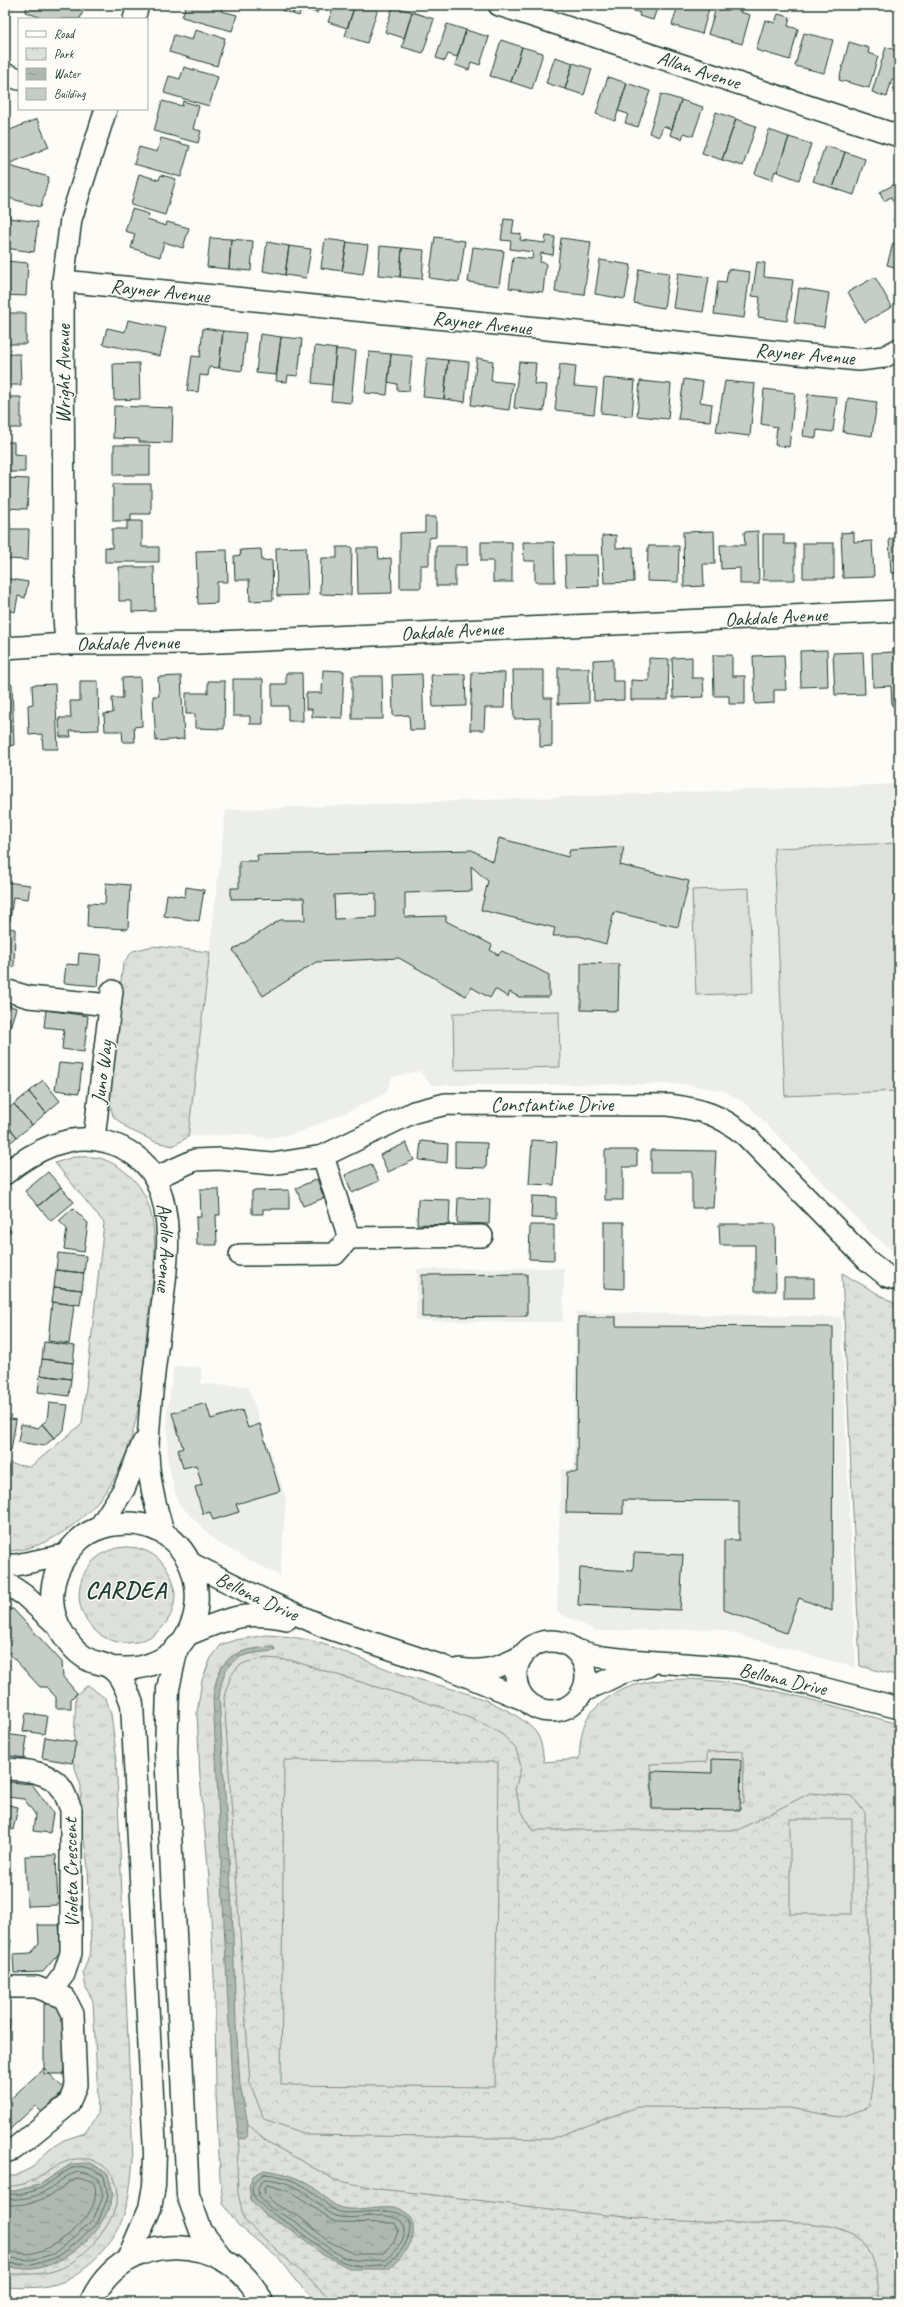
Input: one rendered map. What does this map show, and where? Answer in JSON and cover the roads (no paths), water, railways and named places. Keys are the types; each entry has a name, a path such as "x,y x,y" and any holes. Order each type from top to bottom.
{"street":[{"path":"134,18 138,5"},
{"name":"Allan Avenue","path":"499,5 899,136"},
{"path":"5,74 18,79"},
{"name":"Wright Avenue","path":"66,644 64,617 63,281 71,219 106,110"},
{"name":"Rayner Avenue","path":"63,281 859,360 884,358 899,349"},
{"name":"Oakdale Avenue","path":"5,648 66,644 198,643 899,611"},
{"name":"Juno Way","path":"5,990 28,997 111,998 94,1138"},
{"name":"Constantine Drive","path":"155,1178 194,1160 220,1159 272,1164 323,1156 414,1112 446,1104 630,1103 669,1105 694,1109 724,1118 746,1135 866,1260 887,1276 899,1280"},
{"name":"Apollo Avenue","path":"5,1174 31,1157 64,1140 94,1138 117,1145 134,1155 155,1178 166,1218 168,1249 150,1420 149,1476 164,1534"},
{"path":"323,1156 349,1238"},
{"path":"240,1255 335,1254 349,1238 482,1236"},
{"name":"Apollo Avenue","path":"99,1528 134,1470 150,1420"},
{"path":"59,1627 53,1609 52,1590 56,1571 65,1555 80,1539 99,1528 125,1523 152,1528 164,1534 179,1547 190,1563 198,1587 196,1612 182,1641 168,1689 166,1752 188,2195 201,2231 220,2256"},
{"path":"5,1565 16,1565 65,1555"},
{"name":"Bellona Drive","path":"190,1563 262,1599 325,1627 442,1666 525,1700 534,1706 545,1710 556,1710 566,1707 576,1701 582,1692 622,1673 664,1664"},
{"path":"5,1582 24,1595 59,1627 72,1646 90,1660 112,1668 136,1668 158,1661 182,1641"},
{"name":"Bellona Drive","path":"182,1641 233,1616 265,1614 325,1627"},
{"name":"Bellona Drive","path":"442,1666 477,1672 502,1667 522,1656 530,1648 541,1642 553,1641 565,1644 575,1650 602,1657 664,1664 739,1668 773,1675 899,1708"},
{"path":"575,1650 582,1659 585,1670 586,1681 582,1692"},
{"path":"522,1656 517,1667 516,1678 518,1690 525,1700"},
{"path":"112,1668 125,1686 132,1704 135,1728 155,2153 154,2186 150,2208 128,2259"},
{"name":"Violeta Crescent","path":"5,1769 20,1769 45,1775 62,1788 71,1810 71,1953 64,1974 50,1993"},
{"path":"5,1987 36,1987 65,1998 73,2014 76,2085 69,2104 14,2149 5,2152"},
{"path":"88,2302 100,2285 113,2271 128,2259 158,2248 189,2247 220,2256 234,2264 264,2297"}],"water":[{"path":"274,1647 275,1651 242,1656 235,1660 229,1666 225,1674 221,1684 219,1698 232,1907 240,2085 248,2124 247,2137 244,2139 239,2138 232,2086 213,1698 215,1684 219,1673 224,1664 230,1658 238,1653 248,1650"},
{"path":"91,2163 108,2174 112,2189 112,2198 108,2210 93,2234 71,2253 46,2266 33,2269 5,2267 5,2190 15,2191 39,2185 71,2164"},
{"path":"264,2170 297,2178 315,2188 329,2201 339,2207 359,2209 393,2207 402,2210 409,2216 413,2226 410,2245 403,2255 389,2269 351,2269 320,2253 292,2230 266,2216 251,2200 249,2186 253,2176"}],"district":[{"name":"CARDEA","path":"126,1590"}]}
